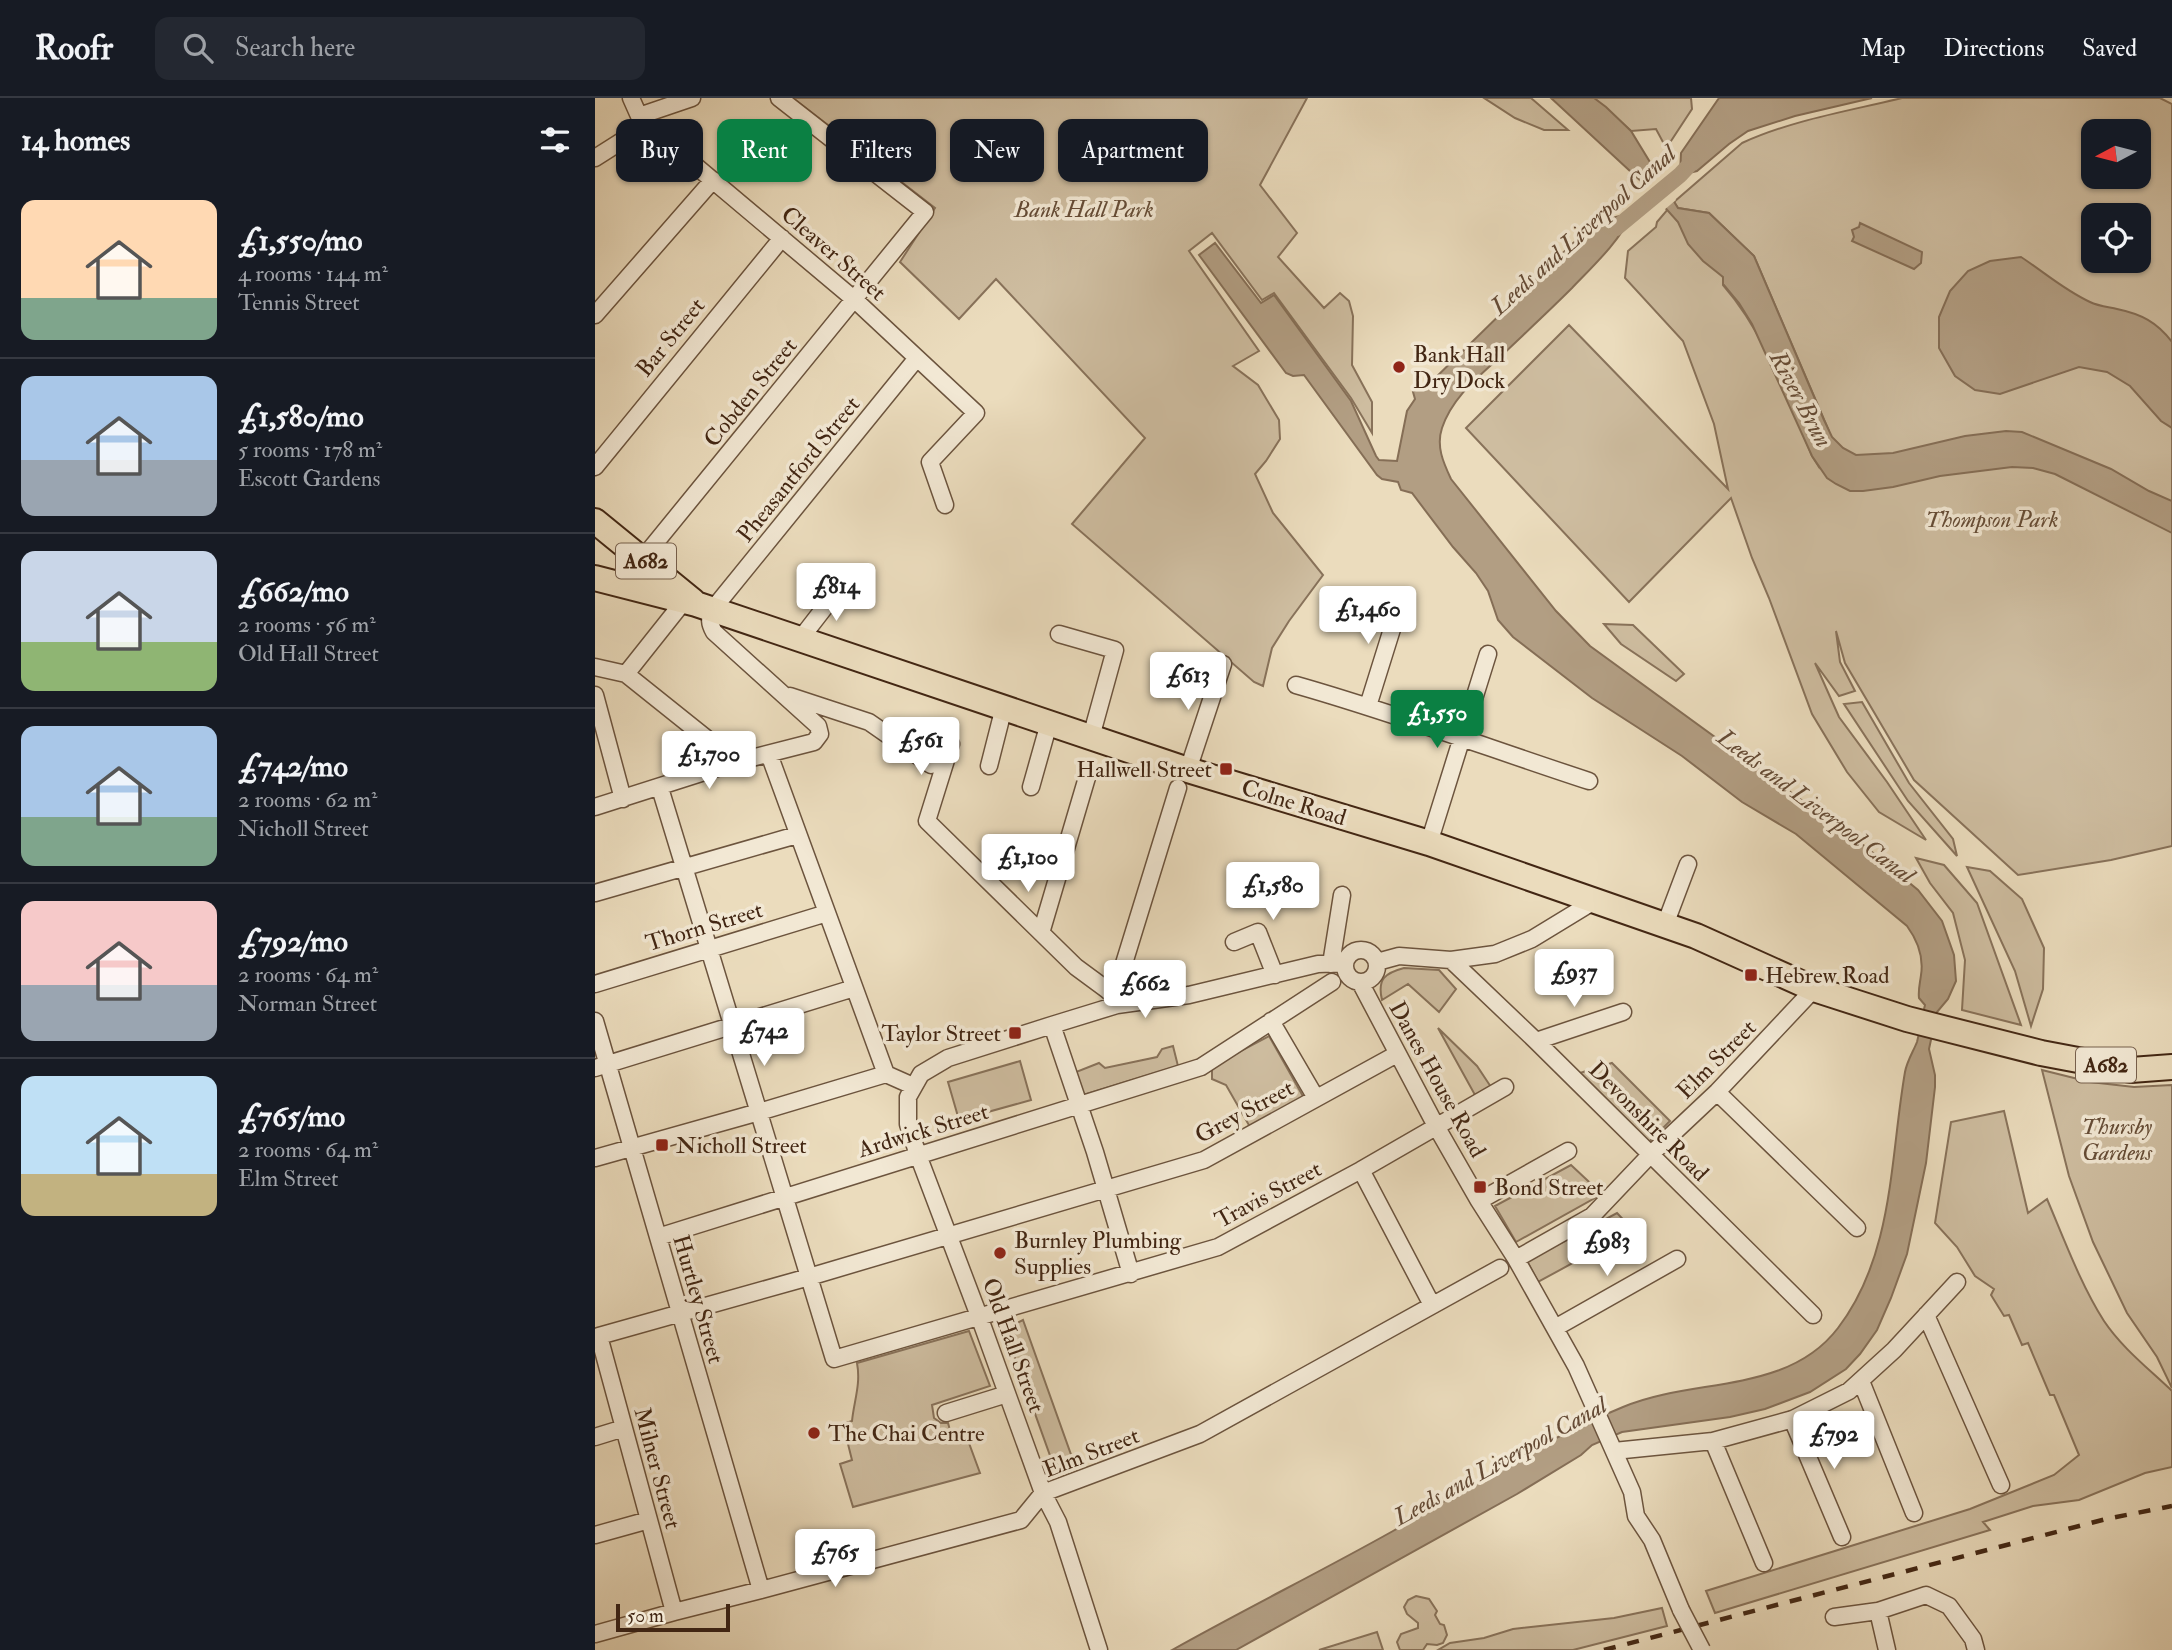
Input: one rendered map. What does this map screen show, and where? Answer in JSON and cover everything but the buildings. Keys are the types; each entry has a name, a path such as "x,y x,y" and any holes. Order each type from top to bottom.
{"main road":[{"name":"A682","path":"595,520 698,605"},
{"name":"Colne Road","path":"595,578 698,605 1004,707 1091,737 1183,779 1429,843 1696,936 1814,989 1907,1019 2032,1051 2131,1070 2172,1067"}],"street":[{"name":"Cleaver Street","path":"631,98 642,119"},
{"path":"645,119 692,98"},
{"name":"Cobden Street","path":"643,558 925,212 779,98"},
{"path":"595,158 616,141"},
{"name":"Cleaver Street","path":"703,171 855,300 976,413 930,462 945,505"},
{"path":"595,315 713,180"},
{"name":"Bar Street","path":"595,467 782,237"},
{"name":"Pheasantford Street","path":"626,674 698,605 917,358"},
{"path":"801,638 842,585"},
{"path":"1368,706 1402,597"},
{"path":"595,807 736,762 814,742 820,734 818,726 714,632 698,605"},
{"path":"1059,634 1115,650 1091,737"},
{"path":"1429,843 1488,654"},
{"path":"1112,998 1223,664"},
{"path":"595,667 626,674 736,762"},
{"path":"1296,685 1368,706 1589,781"},
{"path":"783,694 869,722 931,765"},
{"path":"595,695 623,799"},
{"path":"989,766 1004,707"},
{"path":"1031,787 1049,723"},
{"path":"951,744 927,821 1076,967 1112,998"},
{"path":"769,754 886,1074"},
{"path":"1041,933 1088,775"},
{"path":"660,788 809,1277"},
{"path":"595,893 797,835"},
{"path":"1665,925 1688,864"},
{"path":"595,1158 886,1074 913,1086 921,1074 948,1058 1052,1025 1112,998 1189,995 1318,964 1338,963 1351,953 1363,950 1370,952 1377,962 1374,975 1367,981 1360,982 1350,977 1338,963 1342,895"},
{"path":"1377,962 1399,956 1451,960 1495,954 1532,939 1596,900"},
{"name":"Thorn Street","path":"595,984 827,913"},
{"path":"1234,942 1258,932 1275,975"},
{"name":"Devonshire Road","path":"1451,960 1813,1315"},
{"name":"Ardwick Street","path":"658,1237 1201,1066 1332,982"},
{"name":"Danes House Road","path":"1360,982 1436,1126 1576,1366 1632,1492 1636,1516 1652,1540 1681,1611 1702,1650"},
{"path":"601,1066 854,988"},
{"name":"Elm Street","path":"1516,1259 1592,1216 1650,1155 1717,1092 1814,989"},
{"path":"1536,1041 1623,1012"},
{"name":"Hurtley Street","path":"595,1021 601,1066 632,1147 761,1590"},
{"path":"1271,1021 1316,1098"},
{"path":"1052,1025 1131,1274"},
{"name":"Grey Street","path":"598,1339 679,1312 809,1277 1204,1160 1397,1054"},
{"name":"Old Hall Street","path":"913,1086 908,1097 908,1124 918,1155 1043,1493 1058,1522 1099,1650"},
{"name":"Travis Street","path":"809,1277 834,1359 1218,1247 1361,1170 1505,1087"},
{"path":"1717,1092 1857,1228"},
{"path":"1479,1201 1568,1151"},
{"path":"1361,1170 1432,1306"},
{"path":"1555,1328 1677,1259"},
{"name":"Elm Street","path":"595,1634 1021,1520 1043,1493 1200,1434 1500,1268"},
{"path":"1612,1449 1713,1441 1792,1419 1849,1391 1894,1350 1957,1282"},
{"path":"1926,1315 2001,1485"},
{"name":"Milner Street","path":"598,1339 674,1612"},
{"path":"1861,1381 1915,1513"},
{"path":"946,1413 1007,1394"},
{"path":"1792,1419 1842,1537"},
{"path":"595,1437 624,1428"},
{"path":"1713,1441 1764,1563"},
{"path":"595,1535 649,1520"},
{"path":"1834,1617 1878,1611 1926,1595 1948,1606 1973,1639 1976,1650"},
{"path":"1878,1611 1887,1650"}],"green space":[{"name":"Bank Hall Park","path":"793,98 1307,98 1260,185 1297,233 1278,257 1324,308 1340,293 1349,301 1353,316 1352,365 1372,402 1372,433 1351,398 1274,293 1262,300 1212,233 1189,251 1259,351 1233,366 1258,385 1279,420 1280,439 1255,474 1273,513 1323,575 1272,648 1263,686 1254,682 1072,524 1145,438 996,279 959,319 900,262 935,208 901,182 936,182 936,119 826,119 826,124"},
{"path":"1484,98 1531,98 1568,130 1544,130 1515,118"},
{"path":"1594,98 1691,98 1692,109 1671,141 1664,144 1656,129 1631,131"},
{"name":"Thompson Park","path":"1902,98 2160,98 2172,104 2172,846 2111,860 2018,875 1914,780 1845,663 1836,631 1840,662 1855,691 1839,696 1815,663 1839,717 1926,840 1879,812 1847,772 1812,714 1731,498 1629,602 1466,428 1569,325 1728,489 1714,424 1683,341 1625,278 1628,251 1656,227 1668,209 1723,277 1723,285 1751,324 1774,366 1819,467 1829,431 1754,256 1709,213 1678,208 1674,202 1742,143 1801,122"},
{"path":"1604,624 1633,625 1684,674 1676,681 1621,644"},
{"path":"1862,702 1909,783 1953,839 1957,856 1908,801 1844,704"},
{"path":"1916,858 1944,865 1977,903 2021,1025 1962,1010 1965,960 1953,913 1930,883"},
{"path":"1967,867 1990,871 2022,899 2044,948 2043,989 2031,1026 2015,971"},
{"path":"1404,968 1439,970 1456,989 1439,1012 1408,984 1382,1000 1381,987 1384,978"},
{"path":"1438,1028 1477,1066 1491,1087 1475,1095"},
{"path":"1269,1036 1304,1098 1250,1127 1226,1085 1212,1079 1212,1069 1216,1064"},
{"path":"1173,1046 1178,1066 1083,1095 1076,1072 1099,1063 1105,1068 1157,1057 1162,1049"},
{"path":"1020,1061 1031,1100 959,1120 948,1082"},
{"path":"1612,1063 1670,1121 1649,1142 1580,1073"},
{"name":"Thursby Gardens","path":"2042,1070 2090,1082 2134,1087 2172,1085 2172,1388 2157,1357 2127,1313 2093,1242 2069,1176"},
{"path":"2004,1111 2028,1213 2047,1199 2080,1277 2104,1321 2127,1349 2172,1391 2172,1467 2145,1473 2079,1500 2033,1506 1983,1522 1990,1530 1715,1613 1706,1591 1970,1509 2054,1475 2079,1455 2054,1395 2050,1395 2028,1343 2022,1345 2009,1315 2004,1316 1991,1295 1994,1289 1975,1276 1957,1247 1935,1223 1951,1122"},
{"path":"1571,1165 1602,1194 1516,1242 1495,1206"},
{"path":"1617,1213 1633,1230 1538,1282 1527,1261"},
{"path":"1023,1320 1074,1463 1059,1465 1052,1461 1006,1333 1013,1325"},
{"path":"969,1331 990,1386 932,1405 934,1418 941,1423 948,1423 951,1434 957,1438 966,1435 980,1473 853,1507 840,1464 852,1460 843,1424 852,1421 858,1385 857,1363"},
{"path":"1416,1596 1429,1599 1447,1635 1443,1643 1427,1644 1423,1650 1400,1650 1397,1642 1401,1634 1418,1628 1418,1623 1407,1614 1404,1607 1408,1600"},
{"path":"1662,1608 1667,1626 1573,1650 1438,1650 1450,1643 1484,1638 1513,1629 1614,1618"},
{"path":"1377,1632 1383,1650 1319,1650"}],"water":[{"name":"River Brun","path":"1551,98 1594,98 1606,107 1631,131 1678,208 1709,213 1754,256 1824,420 1832,437 1843,448 1856,455 1893,453 1965,436 2006,431 2022,432 2111,469 2172,501 2172,533 2055,474 2033,468 2012,467 1940,476 1863,491 1850,491 1827,478 1812,456 1752,324 1723,284 1723,277 1688,244 1678,222 1644,184"},
{"path":"1719,98 1872,98 1795,116 1748,131 1697,171 1680,175 1681,153"},
{"path":"1632,214 1613,244 1597,262 1458,398 1442,428 1441,454 1451,479 1556,611 1590,646 1866,847 1918,890 1942,921 1954,955 1956,981 1948,999 1937,1012 1929,1049 1935,1087 1926,1163 1907,1254 1877,1330 1846,1369 1810,1392 1765,1409 1730,1417 1622,1432 1592,1445 1581,1455 1517,1494 1236,1650 1172,1650 1366,1546 1535,1449 1593,1420 1650,1398 1766,1375 1793,1364 1817,1349 1838,1328 1856,1300 1880,1238 1905,1072 1917,1042 1925,1005 1919,998 1921,955 1907,926 1796,834 1742,802 1682,756 1592,698 1513,637 1498,620 1488,591 1476,573 1412,493 1401,490 1398,482 1382,479 1377,475 1304,375 1293,376 1286,373 1199,255 1215,243 1261,303 1274,295 1351,401 1376,456 1379,460 1397,461 1407,411 1415,399 1413,392 1427,386 1579,238 1607,220"},
{"path":"1860,223 1922,252 1921,263 1914,269 1852,241 1852,230 1859,227"},
{"path":"2021,257 2081,297 2096,305 2141,316 2166,335 2172,342 2172,428 2161,421 2130,386 2107,372 2079,367 2000,394 1975,390 1955,376 1939,348 1939,317 1950,291 1968,271 1990,261"}],"pier":[{"path":"1660,171 1676,200 1664,210 1642,186"}],"waterway":[{"name":"Leeds and Liverpool Canal","path":"1616,228 1680,175 1694,160"}],"railway":[{"path":"1604,1650 2106,1519 2172,1506"}],"place":[{"name":"Bank Hall Dry Dock","path":"1399,367"},
{"name":"Hallwell Street","path":"1226,769"},
{"name":"Hebrew Road","path":"1751,975"},
{"name":"Taylor Street","path":"1015,1033"},
{"name":"Nicholl Street","path":"662,1145"},
{"name":"Bond Street","path":"1480,1187"},
{"name":"Burnley Plumbing Supplies","path":"1000,1253"},
{"name":"The Chai Centre","path":"814,1433"}]}
